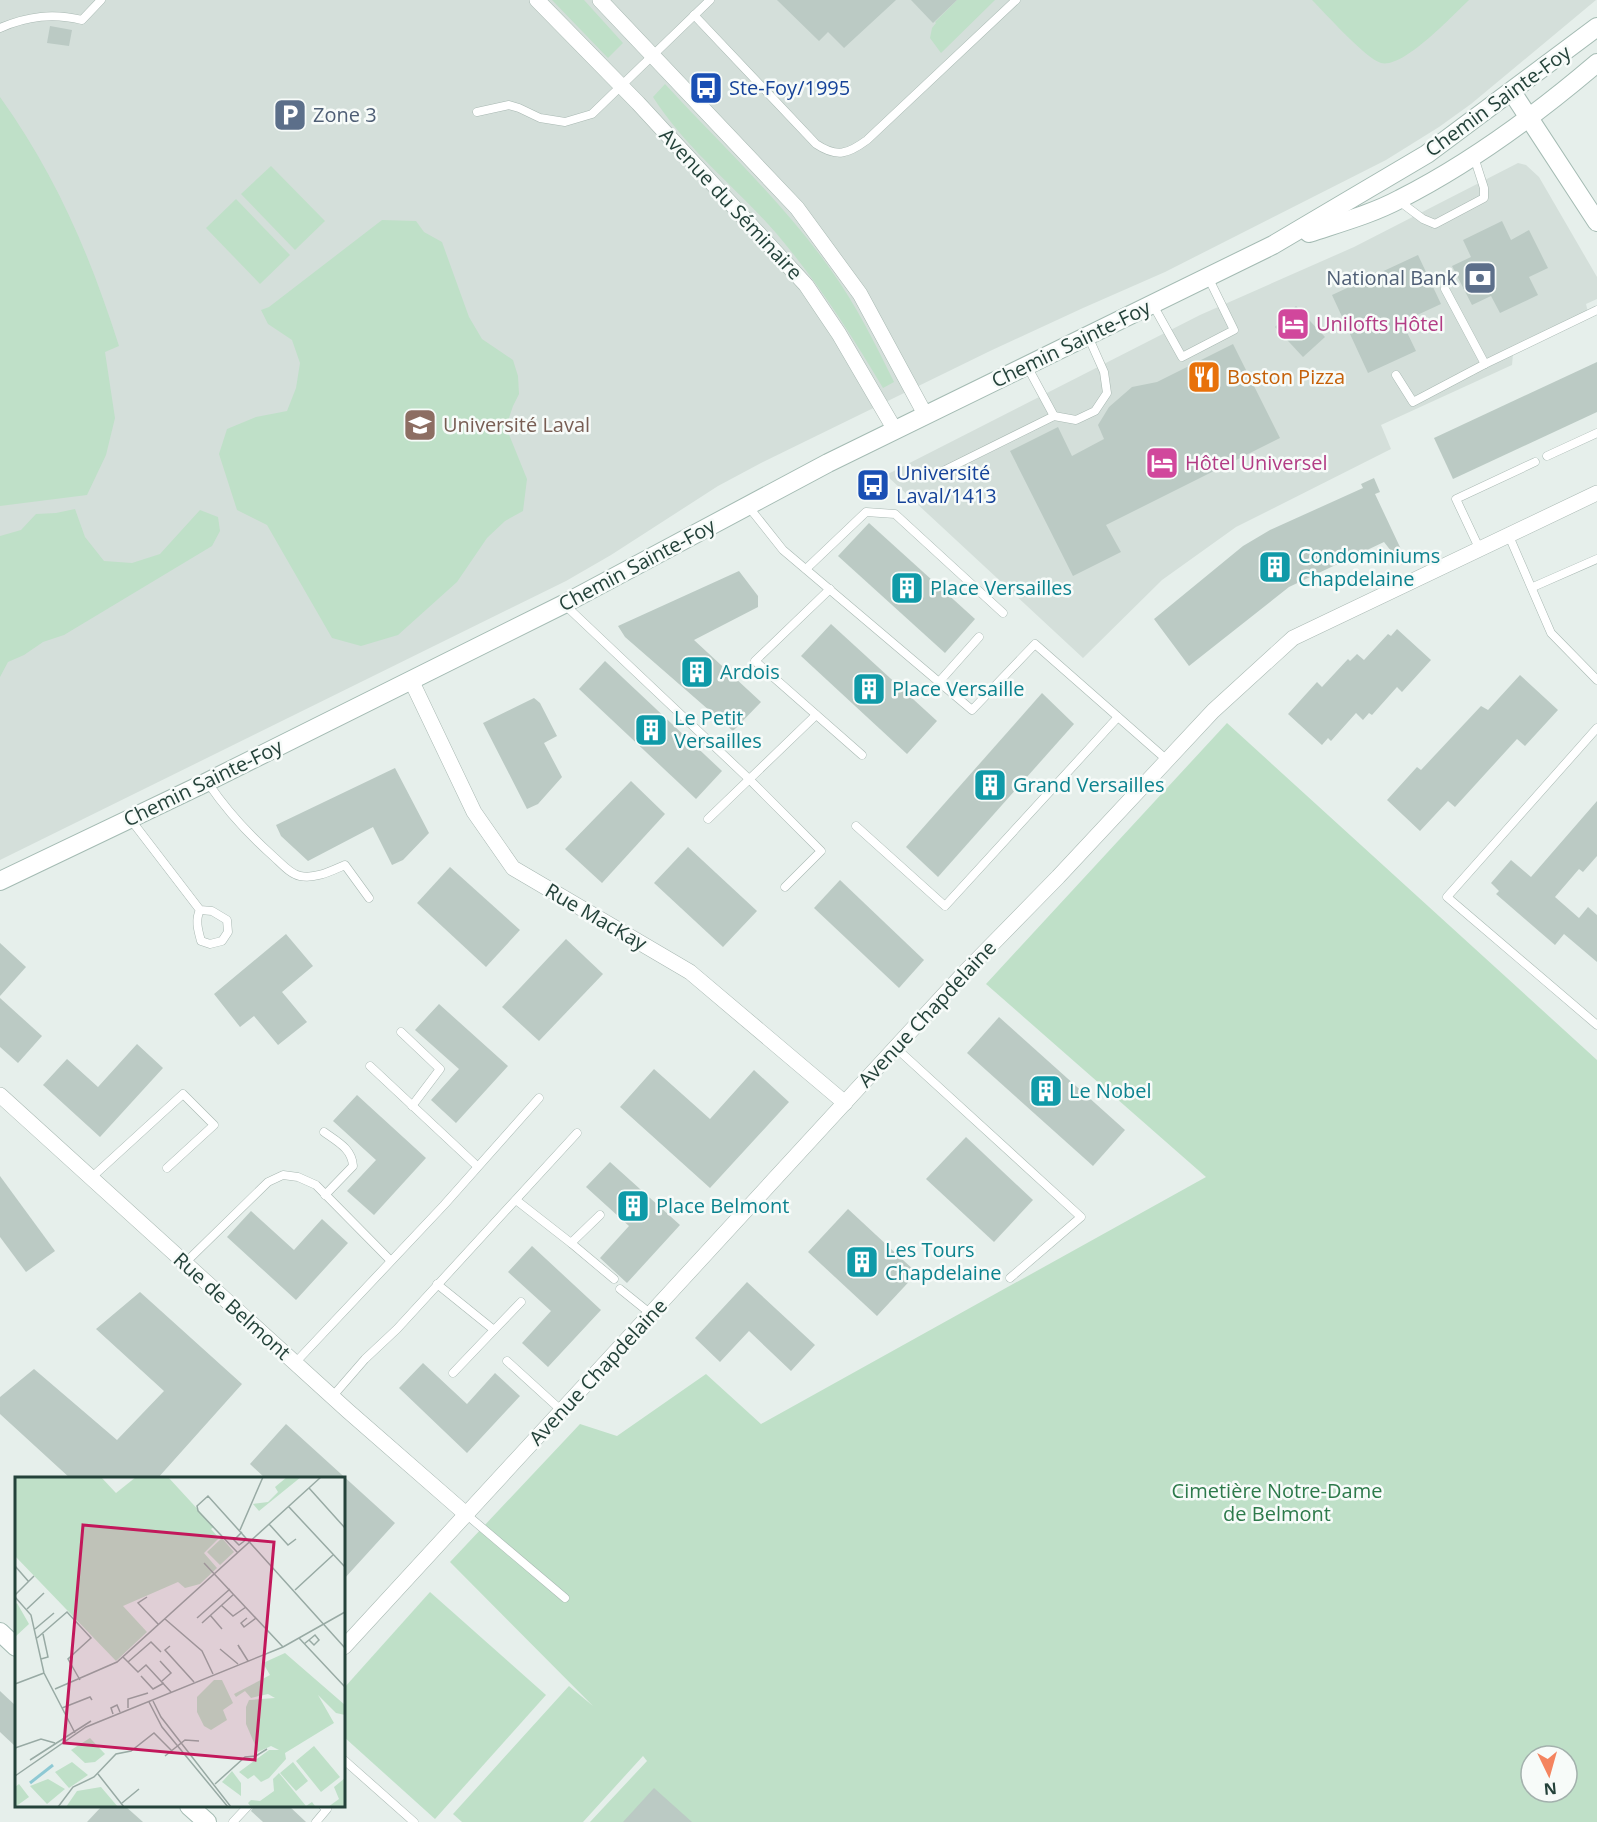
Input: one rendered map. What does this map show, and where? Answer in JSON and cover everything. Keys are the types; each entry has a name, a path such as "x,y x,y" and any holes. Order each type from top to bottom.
{"main road":[{"name":"Chemin Sainte-Foy","path":"1274,245 1427,154 1597,27"},
{"name":"Chemin Sainte-Foy","path":"0,881 207,782 564,604 828,463 1208,276 1274,245 1398,200 1474,157 1597,63"},
{"path":"1512,92 1597,222"},
{"path":"0,1632 15,1646"}],"street":[{"name":"Avenue du Séminaire","path":"537,0 621,86 806,285 839,334 895,430"},
{"name":"Avenue du Séminaire","path":"600,0 797,208 860,294 926,416"},
{"name":"Avenue Chapdelaine","path":"345,1646 844,1102 1213,711 1293,638 1597,493"},
{"name":"Rue MacKay","path":"411,680 474,812 513,868 690,972 844,1102"},
{"name":"Rue de Belmont","path":"0,1095 332,1397 467,1515"}],"lane":[{"path":"0,28 26,18 49,15 82,20 101,0"},
{"path":"477,112 508,105 540,118 565,122 592,114 710,0"},
{"path":"694,15 816,144 833,153 841,153 858,147 867,140 1016,0"},
{"path":"1398,200 1423,219 1435,224 1468,208 1484,198 1484,188 1474,157"},
{"path":"1152,304 1182,357 1234,330 1208,276"},
{"path":"1445,289 1485,364"},
{"path":"1396,375 1413,402 1597,310"},
{"path":"933,476 1054,416 1076,420 1095,411 1107,393 1104,372 1088,336"},
{"path":"1027,366 1054,416"},
{"path":"1547,456 1597,433"},
{"path":"1480,550 1456,499 1535,462"},
{"path":"748,506 783,550 972,710 1035,644 1167,760"},
{"path":"806,569 866,512 895,514 1003,613"},
{"path":"1509,536 1551,633 1597,680"},
{"path":"1533,587 1597,559"},
{"path":"830,589 755,661 861,754"},
{"path":"564,604 822,851 785,887"},
{"path":"939,682 979,636"},
{"path":"708,819 816,715"},
{"path":"856,826 945,906 1118,717"},
{"path":"1597,728 1447,897 1597,1025"},
{"path":"207,782 228,812 248,834 285,867 298,876 313,877 345,865 369,898"},
{"path":"130,819 200,910 212,911 228,920 228,932 222,941 210,944 201,941 197,927 200,910"},
{"path":"401,1032 440,1069 412,1106"},
{"path":"896,1048 1081,1217 1010,1278"},
{"path":"370,1066 477,1166"},
{"path":"91,1178 183,1094 214,1125 167,1168"},
{"path":"295,1363 444,1205 539,1098"},
{"path":"324,1132 349,1151 353,1157 353,1166 325,1195"},
{"path":"332,1397 364,1359 397,1329 577,1133"},
{"path":"185,1263 268,1182 283,1175 298,1177 316,1185 390,1260"},
{"path":"516,1200 614,1279"},
{"path":"571,1243 600,1215"},
{"path":"437,1284 494,1330"},
{"path":"620,1289 651,1314"},
{"path":"453,1373 521,1302"},
{"path":"507,1361 562,1411"},
{"path":"467,1515 565,1598"},
{"path":"345,1761 414,1822"},
{"path":"233,1822 247,1807"},
{"path":"316,1822 327,1809 324,1807"}],"shaded area":[{"name":"Université Laval","path":"0,0 1596,0 1471,104 1386,160 1165,272 990,351 761,463 718,486 611,555 566,581 0,860"},
{"path":"1518,163 1526,165 1539,177 1597,277 1597,299 1586,304 1589,317 1513,354 1512,365 1381,425 1391,449 1236,527 1162,580 1083,658 886,475 1200,315 1354,247"}],"green space":[{"path":"552,0 584,0 623,43 608,58"},
{"path":"957,0 995,0 941,53 930,38 932,28"},
{"path":"1312,0 1469,0 1414,50 1390,63 1381,63 1365,53"},
{"path":"665,84 772,197 812,245 849,297 894,382 883,388 833,308 791,251 666,116 653,97"},
{"path":"0,97 38,156 70,217 96,280 119,346 105,352 115,418 106,455 87,495 0,506"},
{"path":"271,166 325,221 295,250 241,194"},
{"path":"236,199 290,255 260,284 206,228"},
{"path":"382,220 416,221 424,232 442,242 469,317 482,339 513,360 518,376 519,394 506,427 527,479 523,511 505,521 487,538 457,582 398,635 361,646 332,638 267,525 237,510 219,454 227,429 256,417 287,411 296,388 300,363 292,340 268,324 261,310 269,307"},
{"path":"75,509 85,537 104,561 132,563 160,554 200,510 218,517 220,531 212,546 64,635 43,642 24,655 8,662 0,677 0,536 21,530 36,514"},
{"name":"Cimetière Notre-Dame de Belmont","path":"1227,723 1597,1060 1597,1822 590,1822 647,1761 643,1756 583,1822 462,1822 453,1814 569,1686 593,1706 450,1562 580,1424 617,1436 706,1374 761,1424 1206,1177 986,984"},
{"path":"430,1592 546,1695 435,1819 345,1738 345,1687"}],"building":[{"path":"777,0 896,0 844,48 828,32 819,41"},
{"path":"911,0 957,0 933,23"},
{"path":"50,26 72,30 69,46 47,43"},
{"path":"1502,221 1511,240 1529,230 1548,268 1529,277 1538,295 1500,313 1491,296 1472,305 1452,266 1471,257 1463,240"},
{"path":"1418,255 1441,304 1402,322 1416,351 1368,373 1332,295"},
{"path":"1296,306 1325,337 1303,357 1275,327"},
{"name":"Hôtel Universel","path":"1233,344 1280,438 1106,525 1121,552 1073,576 1010,451 1058,427 1072,456 1104,439 1098,425 1109,407 1132,387 1157,382"},
{"path":"1597,362 1597,412 1453,479 1434,438"},
{"name":"Condominiums Chapdelaine","path":"1374,478 1380,492 1375,494 1407,562 1402,565 1384,542 1289,587 1189,666 1154,619 1243,546 1270,530 1363,488 1361,484"},
{"name":"Place Versailles","path":"869,523 975,619 945,653 838,556"},
{"name":"Ardois","path":"739,571 758,596 758,607 694,640 761,702 733,731 625,637 618,626"},
{"name":"Place Versaille","path":"831,624 937,721 907,754 801,656"},
{"path":"1397,629 1431,660 1402,692 1397,687 1372,715 1369,713 1363,720 1356,713 1331,741 1328,738 1322,745 1288,714 1317,682 1322,687 1348,659 1350,661 1357,654 1364,660 1388,634 1391,636"},
{"name":"Le Petit Versailles","path":"605,661 722,771 696,799 579,689"},
{"path":"1520,675 1558,710 1525,746 1517,739 1455,807 1448,801 1420,831 1387,800 1417,767 1421,770 1481,706 1488,710"},
{"name":"Grand Versailles","path":"1042,693 1074,724 938,877 906,847"},
{"path":"534,698 540,703 557,736 544,743 562,777 538,804 527,809 483,723"},
{"path":"395,768 429,833 403,860 392,865 373,827 308,861 281,836 276,825"},
{"path":"631,781 665,814 602,883 565,849"},
{"path":"1597,801 1597,856 1583,872 1579,869 1555,897 1579,918 1588,907 1597,915 1597,962 1564,934 1555,945 1496,894 1499,891 1491,883 1511,860 1531,877"},
{"path":"688,847 757,911 723,947 654,883"},
{"path":"450,867 520,930 486,967 417,903"},
{"path":"840,880 924,960 899,988 814,908"},
{"path":"286,934 313,966 282,992 307,1022 278,1045 254,1016 240,1027 214,994"},
{"path":"566,939 603,974 539,1041 502,1007"},
{"path":"0,943 26,967 0,996"},
{"path":"0,998 42,1036 18,1063 0,1047"},
{"path":"439,1004 508,1066 456,1123 431,1100 459,1069 415,1030"},
{"name":"Le Nobel","path":"999,1017 1125,1130 1093,1166 967,1053"},
{"path":"137,1044 163,1068 100,1137 43,1085 67,1059 98,1087"},
{"path":"654,1069 710,1119 754,1070 789,1102 710,1188 620,1107"},
{"path":"357,1095 426,1158 374,1215 347,1191 376,1160 333,1121"},
{"name":"Les Tours Chapdelaine","path":"966,1137 1033,1200 994,1242 926,1179"},
{"name":"Place Belmont","path":"610,1162 680,1225 627,1283 600,1258 629,1226 586,1187"},
{"path":"0,1176 55,1251 26,1272 0,1237"},
{"name":"Les Tours Chapdelaine","path":"848,1209 917,1273 877,1316 808,1252"},
{"path":"251,1211 294,1250 322,1219 348,1243 296,1300 227,1237"},
{"path":"532,1246 601,1310 548,1367 522,1343 551,1311 508,1272"},
{"path":"747,1282 815,1345 791,1371 749,1331 720,1362 695,1338"},
{"path":"140,1292 242,1384 159,1477 69,1477 0,1414 0,1397 34,1369 117,1440 164,1391 96,1329"},
{"path":"423,1363 467,1404 495,1373 520,1396 467,1453 399,1388"},
{"path":"286,1424 344,1477 264,1477 250,1464"},
{"path":"345,1478 395,1523 345,1578"},
{"path":"0,1691 15,1705 15,1746 0,1732"},
{"path":"654,1788 692,1822 623,1822"},
{"path":"101,1807 126,1807 143,1822 87,1822"},
{"path":"253,1807 290,1807 306,1822 263,1822 251,1811"}],"place":[{"name":"Ste-Foy/1995","path":"706,88"},
{"name":"Zone 3","path":"290,115"},
{"name":"National Bank","path":"1480,278"},
{"name":"Unilofts Hôtel","path":"1293,324"},
{"name":"Boston Pizza","path":"1204,377"},
{"name":"Université Laval","path":"420,425"},
{"name":"Hôtel Universel","path":"1162,463"},
{"name":"Université Laval/1413","path":"873,485"},
{"name":"Condominiums Chapdelaine","path":"1275,567"},
{"name":"Place Versailles","path":"907,588"},
{"name":"Ardois","path":"697,672"},
{"name":"Place Versaille","path":"869,689"},
{"name":"Le Petit Versailles","path":"651,730"},
{"name":"Grand Versailles","path":"990,785"},
{"name":"Le Nobel","path":"1046,1091"},
{"name":"Place Belmont","path":"633,1206"},
{"name":"Les Tours Chapdelaine","path":"862,1262"}]}
